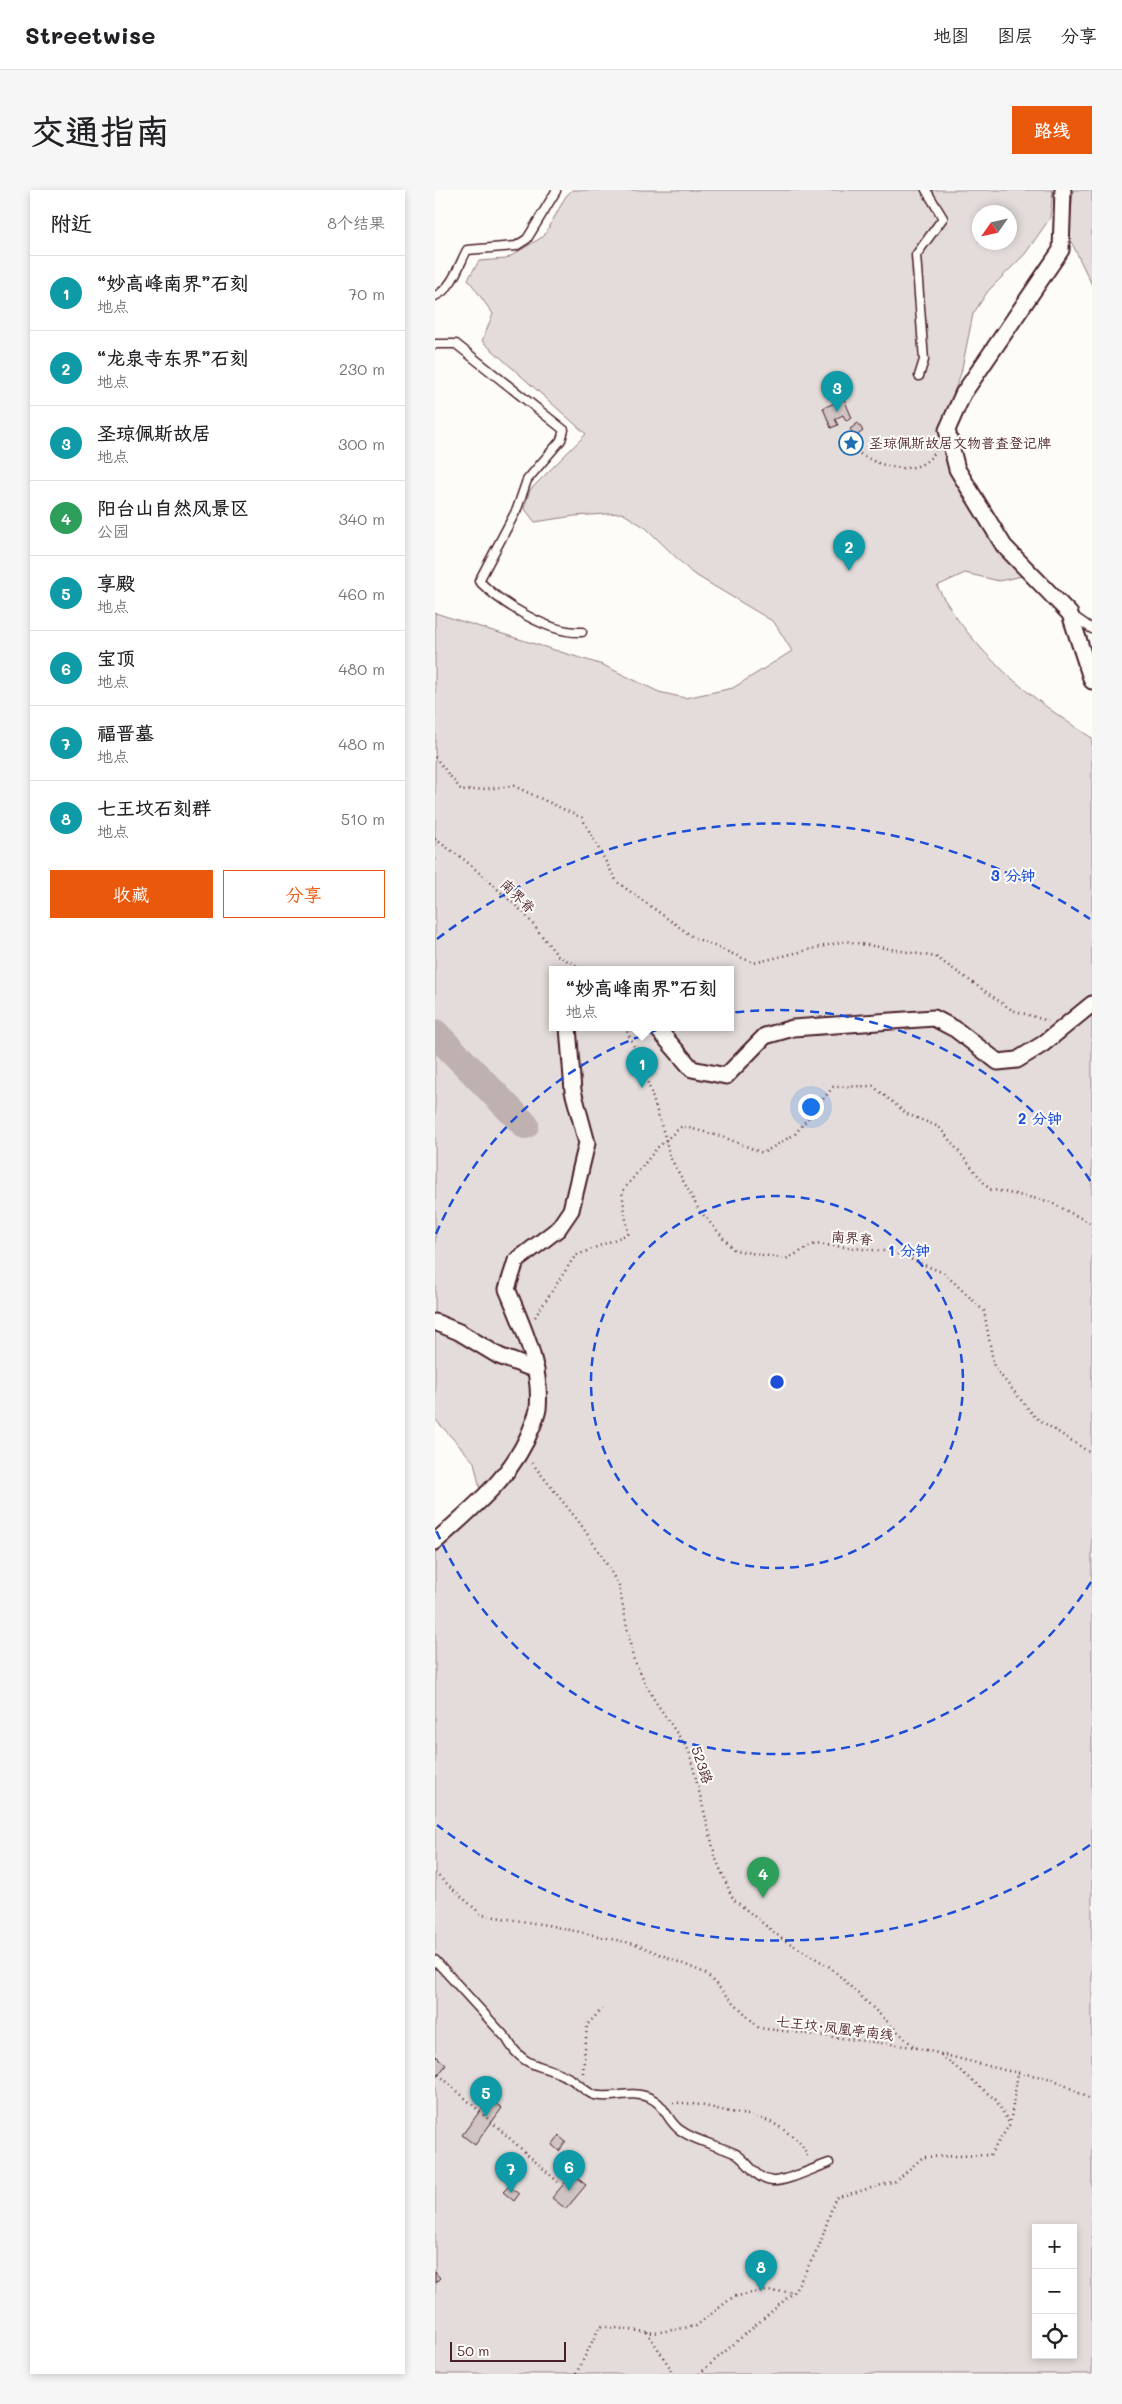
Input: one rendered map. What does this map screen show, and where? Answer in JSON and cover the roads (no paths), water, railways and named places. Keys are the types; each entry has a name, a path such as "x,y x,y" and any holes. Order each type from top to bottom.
{"street":[{"path":"1063,190 1061,250 963,394 947,430 957,469 1004,546 1070,614 1092,681"},
{"path":"660,1031 692,1068 726,1076 765,1036 793,1028 934,1018 955,1029 998,1062 1017,1060 1043,1044 1092,1004"},
{"path":"435,1542 497,1485 526,1442 538,1411 536,1370 525,1332 507,1289 516,1262 558,1229 571,1210 587,1143 573,1091 568,1031"},
{"path":"435,1322 459,1332 499,1356 536,1370"}],"lane":[{"path":"919,376 924,360 916,255 943,218 926,190"},
{"path":"435,296 445,289 452,279 467,250 516,246 527,239 556,191"},
{"path":"435,344 456,344 564,430 561,440 527,480 517,509 479,581 493,594 551,627 569,632 582,632"},
{"path":"1070,614 1092,629"},
{"path":"435,1960 507,2039 515,2054 528,2063 568,2077 594,2095 629,2093 649,2097 660,2104 672,2123 682,2132 737,2155 757,2175 771,2181 783,2180 829,2163"}],"waterway":[{"path":"435,1033 525,1125"}],"place":[{"name":"圣琼佩斯故居","path":"837,412"},
{"name":"圣琼佩斯故居文物普查登记牌","path":"851,443"},
{"name":"“龙泉寺东界”石刻","path":"849,571"},
{"name":"“妙高峰南界”石刻","path":"642,1088"},
{"name":"阳台山自然风景区","path":"763,1898"},
{"name":"享殿","path":"486,2117"},
{"name":"宝顶","path":"569,2191"},
{"name":"福晋墓","path":"511,2193"},
{"name":"七王坟石刻群","path":"761,2291"}]}
